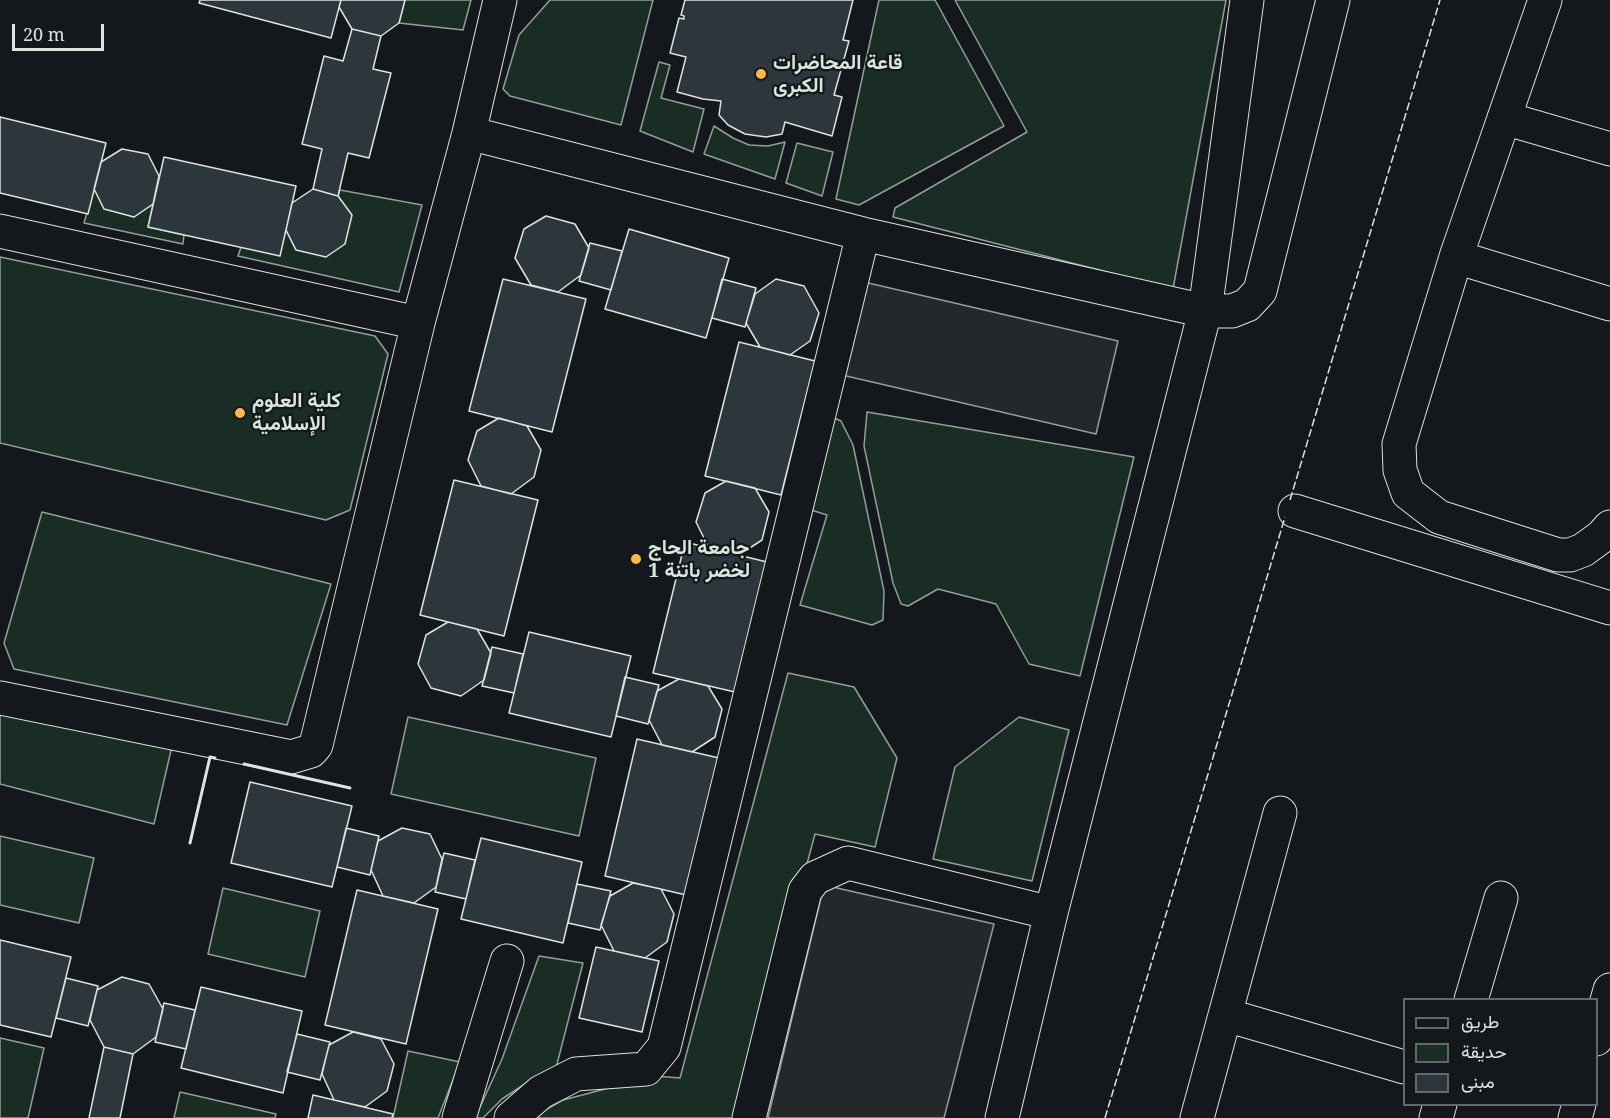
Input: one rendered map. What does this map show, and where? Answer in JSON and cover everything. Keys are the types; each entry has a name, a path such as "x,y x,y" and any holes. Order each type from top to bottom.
{"street":[{"path":"0,698 291,757 311,751 316,746 418,323 469,133 500,0"},
{"path":"1002,1118 1051,913 1205,310 1248,0"},
{"path":"469,133 863,234 1205,310 1232,311 1247,305 1260,291 1333,0"},
{"path":"1545,0 1456,257 1399,444 1400,470 1408,493 1439,517 1558,555 1570,555 1583,550 1602,537 1610,527"},
{"path":"1504,117 1610,149"},
{"path":"0,231 418,323"},
{"path":"511,1118 541,1092 576,1074 646,1069 664,1047 863,234"},
{"path":"1456,257 1610,304"},
{"path":"1295,511 1610,608"},
{"path":"1197,1118 1280,813"},
{"path":"749,1118 805,891 815,878 848,863 1051,913"},
{"path":"1471,998 1501,898"},
{"path":"459,1118 507,961"},
{"path":"1598,1032 1610,990"},
{"path":"1226,1015 1403,1067"}],"green space":[{"path":"405,0 471,0 463,30 399,23"},
{"path":"550,0 653,0 621,125 510,96 503,89 519,35"},
{"path":"879,0 935,0 1004,126 859,205 836,199"},
{"path":"955,0 1226,0 1173,289 893,217 895,208 1027,132"},
{"path":"659,62 670,65 661,98 704,109 693,152 640,131"},
{"path":"714,126 749,145 768,146 785,142 775,179 704,154"},
{"path":"797,143 833,152 822,196 786,183"},
{"path":"94,189 134,217 153,204 148,227 184,235 183,244 84,223"},
{"path":"340,190 422,205 399,292 238,256 241,247 286,230 296,250 351,215 338,196"},
{"path":"0,257 375,336 388,354 350,510 326,520 0,443"},
{"path":"867,412 1134,457 1080,676 1029,664 996,604 938,589 908,606 901,604 893,583 864,446"},
{"path":"830,416 841,421 853,445 884,591 883,620 872,625 800,605 827,515 808,509"},
{"path":"42,512 331,584 287,725 14,669 4,643"},
{"path":"788,673 854,687 897,758 875,847 815,834 739,1118 531,1118 563,1100 655,1076 680,1078"},
{"path":"0,710 172,746 154,824 0,784"},
{"path":"408,717 596,758 579,836 391,794"},
{"path":"1019,717 1069,730 1032,881 933,859 955,767"},
{"path":"0,836 94,858 79,923 0,905"},
{"path":"223,888 320,911 305,977 208,954"},
{"path":"539,956 583,963 556,1068 534,1078 502,1099 483,1118 475,1118 502,1059"},
{"path":"0,1038 44,1048 28,1118 0,1118"},
{"path":"408,1051 460,1062 438,1118 393,1118"},
{"path":"180,1092 276,1114 275,1118 174,1118"}],"shaded area":[{"path":"864,282 1118,341 1096,434 842,375"},
{"path":"824,885 994,924 944,1118 768,1118"}],"building":[{"path":"200,0 341,0 331,38 199,3"},
{"path":"341,0 405,0 399,23 381,36 352,29 339,7"},
{"name":"قاعة المحاضرات الكبرى","path":"685,0 853,0 843,40 849,41 834,95 842,97 832,136 785,122 782,134 766,137 745,134 728,125 719,115 721,101 677,92 686,57 670,53 679,18 684,19 681,15"},
{"path":"352,29 381,36 373,69 391,73 369,158 348,153 338,196 313,189 322,149 302,144 324,56 343,61"},
{"path":"0,117 106,143 88,214 0,193"},
{"path":"122,149 148,154 159,176 153,204 134,217 104,209 94,189 101,162"},
{"path":"164,157 296,186 280,256 148,227"},
{"path":"313,189 338,196 352,215 345,244 326,257 296,250 286,230 292,203"},
{"path":"546,216 575,224 589,248 581,275 558,292 531,285 515,258 524,229"},
{"path":"629,229 729,258 706,338 605,309"},
{"path":"590,243 622,251 611,290 579,281"},
{"path":"503,279 586,299 552,432 469,411"},
{"path":"722,279 756,288 745,327 712,318"},
{"path":"776,279 804,286 819,313 810,341 790,355 760,347 746,323 755,294"},
{"path":"739,342 815,361 781,495 705,476"},
{"path":"499,418 527,426 541,450 534,477 511,494 481,486 468,460 477,431"},
{"path":"454,480 538,500 504,636 420,615"},
{"path":"726,481 755,488 769,512 762,540 739,555 709,548 696,522 705,493"},
{"path":"685,542 767,562 735,692 653,673"},
{"path":"448,622 477,629 491,653 484,680 461,696 431,688 418,664 426,635"},
{"path":"529,632 631,656 611,737 509,713"},
{"path":"492,647 523,654 514,693 482,686"},
{"path":"625,677 659,685 648,724 616,716"},
{"path":"679,679 708,686 722,709 715,737 692,752 662,745 649,720 657,691"},
{"path":"637,739 719,758 686,895 605,876"},
{"path":"250,782 352,806 332,887 231,863"},
{"path":"346,828 379,836 370,875 337,867"},
{"path":"402,828 430,834 442,859 436,887 414,903 383,896 371,870 378,841"},
{"path":"481,838 582,862 563,943 461,919"},
{"path":"444,853 475,860 466,899 435,892"},
{"path":"633,883 661,889 674,914 667,942 645,958 614,951 601,925 610,896"},
{"path":"577,884 611,891 600,930 568,923"},
{"path":"357,890 438,909 406,1044 325,1025"},
{"path":"0,940 71,957 51,1037 0,1025"},
{"path":"596,947 659,961 642,1032 579,1018"},
{"path":"122,977 149,984 163,1009 156,1037 133,1054 104,1047 90,1020 97,990"},
{"path":"66,978 98,986 88,1026 56,1018"},
{"path":"201,987 302,1011 283,1093 181,1068"},
{"path":"164,1003 195,1010 186,1049 155,1042"},
{"path":"353,1032 381,1039 394,1064 387,1091 365,1107 334,1100 322,1074 329,1045"},
{"path":"297,1034 330,1042 320,1080 287,1072"},
{"path":"104,1047 133,1054 120,1118 89,1118"},
{"path":"313,1095 393,1114 392,1118 308,1118"}],"fence":[{"path":"1290,500 1440,0"},
{"path":"1105,1118 1285,517"}],"wall":[{"path":"190,843 210,757 215,758"},
{"path":"244,764 350,788"}],"place":[{"name":"قاعة المحاضرات الكبرى","path":"761,74"},
{"name":"كلية العلوم الإسلامية","path":"240,413"},
{"name":"جامعة الحاج لخضر باتنة 1","path":"636,559"}]}
